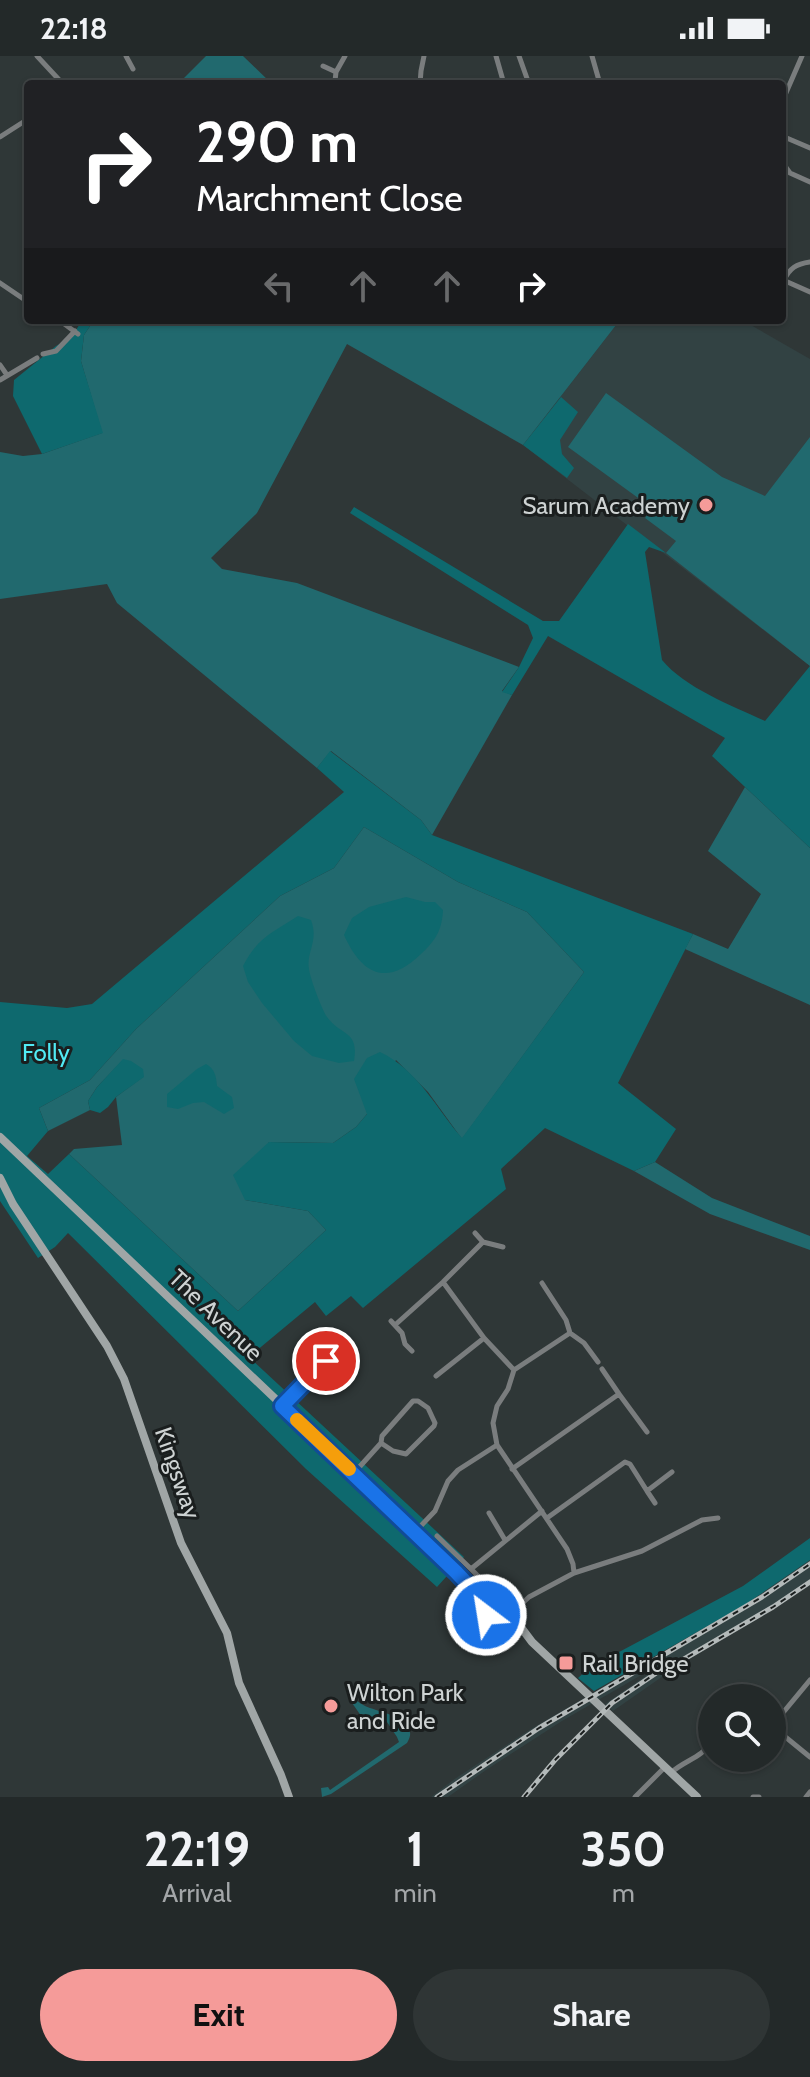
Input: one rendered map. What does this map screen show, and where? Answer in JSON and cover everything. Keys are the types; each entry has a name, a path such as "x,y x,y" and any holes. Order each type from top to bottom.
{"street":[{"path":"37,56 59,80"},
{"path":"126,56 133,69"},
{"path":"335,80 345,56"},
{"path":"421,80 424,56"},
{"path":"496,56 503,80"},
{"path":"519,56 528,80"},
{"path":"592,56 599,80"},
{"path":"786,93 803,56 809,59"},
{"path":"323,66 336,72"},
{"path":"0,137 24,122"},
{"path":"786,138 810,148"},
{"path":"786,168 790,173 810,182"},
{"path":"786,276 793,267 810,262"},
{"path":"786,281 810,292"},
{"path":"0,283 24,299"},
{"path":"0,380 40,356 56,351 76,333 64,324"},
{"path":"0,365 7,375"},
{"name":"The Avenue","path":"0,1137 473,1590 498,1611 509,1609"},
{"name":"Kingsway","path":"0,1178 13,1204 107,1346 124,1379 181,1543 227,1633 239,1683 289,1797"},
{"path":"475,1233 483,1242 503,1247"},
{"path":"412,1351 393,1323 443,1282 483,1242"},
{"path":"443,1282 484,1338 514,1370"},
{"path":"542,1283 566,1320 570,1333 584,1343 598,1362"},
{"path":"570,1333 514,1370 493,1423 497,1445 567,1549 574,1573"},
{"path":"335,1335 352,1349"},
{"path":"436,1376 484,1338"},
{"path":"282,1406 344,1343"},
{"path":"602,1369 647,1432"},
{"path":"512,1469 619,1394"},
{"path":"354,1473 413,1401 428,1408 434,1426 406,1454 393,1451 381,1443"},
{"path":"415,1532 435,1511 448,1481 458,1470 497,1445"},
{"path":"547,1518 625,1462 630,1464 655,1503"},
{"path":"647,1491 672,1472"},
{"path":"471,1569 542,1511"},
{"path":"489,1513 505,1540"},
{"path":"509,1609 574,1573 642,1551 702,1520 718,1518"},
{"path":"437,1536 509,1609 532,1642 697,1797"},
{"name":"The Avenue","path":"473,1590 488,1625"},
{"path":"498,1611 491,1616 490,1631 497,1637 510,1636 532,1642"},
{"path":"510,1636 516,1623"},
{"path":"786,1709 810,1680"},
{"path":"786,1737 810,1757"},
{"path":"635,1797 668,1769 698,1755"},
{"path":"806,1797 810,1792"}],"shaded area":[{"path":"206,56 243,56 268,80 182,80"},
{"path":"91,324 617,324 523,445 347,344 257,513 211,558 222,569 297,583 519,667 502,691 512,695 432,835 421,820 331,751 317,768 117,603 107,584 0,599 0,452 23,456 42,454 102,433 81,361 84,335"},
{"name":"Sarum Academy","path":"617,324 749,324 810,359 810,666 523,445"},
{"path":"606,393 722,477 765,496 810,437 810,666 666,553 676,541 645,518 652,508 568,447"},
{"path":"745,787 810,848 810,1005 685,949 693,934 728,949 761,894 708,851"},
{"path":"364,827 458,882 527,912 584,972 462,1139 428,1092 396,1060 367,1114 356,1127 333,1143 269,1142 245,1200 308,1211 326,1230 238,1311 69,1154 74,1149 122,1145 116,1097 143,1077 123,1060 97,1087 88,1101 90,1110 48,1131 39,1108 90,1080 136,1029 280,896 334,868"},
{"path":"655,1162 712,1198 810,1236 810,1250 710,1214 634,1171"},
{"path":"810,1560 810,1585 676,1667 613,1711 605,1704 650,1670 562,1721 448,1797 431,1797 531,1729 746,1604"},
{"path":"353,1698 399,1719 409,1729 410,1735 407,1743 322,1797 321,1788 328,1787 330,1790 399,1742 381,1713 366,1723 350,1700"}],"green space":[{"path":"80,324 91,324 84,335 81,361 103,433 42,454 13,396 14,380 72,337"},
{"path":"561,397 578,412 560,440 562,454 574,468 567,478 523,445"},
{"path":"354,507 543,621 559,621 628,524 666,553 649,547 645,552 662,660 683,679 765,721 810,666 810,848 712,756 725,738 548,636 512,695 502,692 533,638 528,625 350,513"},
{"name":"Folly","path":"330,751 421,820 432,835 693,934 618,1083 676,1129 655,1162 634,1171 545,1128 501,1169 506,1189 363,1308 351,1296 326,1316 315,1302 249,1357 464,1557 437,1587 306,1469 68,1233 55,1247 38,1258 0,1201 0,1002 67,1008 92,1004 344,792 317,768","holes":["364,827 458,882 527,912 584,972 462,1138 416,1079 380,1052 367,1058 354,1079 367,1114 356,1127 333,1143 269,1142 233,1175 245,1200 308,1211 326,1230 238,1311 69,1154 48,1174 27,1156 48,1131 39,1108 90,1080 136,1029 280,896 334,868"]},
{"path":"406,897 435,902 443,910 440,929 431,944 409,964 397,971 376,972 359,959 344,935 352,918 369,907"},
{"path":"298,916 311,920 313,928 309,963 316,994 327,1017 352,1039 354,1061 339,1063 312,1056 294,1041 248,982 243,966 255,948 267,936"},
{"path":"123,1059 143,1069 144,1077 100,1113 90,1110 88,1101 97,1087"},
{"path":"206,1064 214,1073 217,1086 232,1097 234,1108 224,1114 204,1102 178,1109 167,1107 167,1094"},
{"path":"810,1538 810,1560 746,1604 594,1691 578,1678 589,1668 743,1586"}],"railway":[{"path":"437,1797 539,1728 762,1597 810,1564"},
{"path":"667,1669 810,1582"},
{"path":"524,1797 556,1759 612,1703 674,1661"}],"slow traffic":[{"path":"297,1420 349,1469"}],"place":[{"name":"Sarum Academy","path":"706,505"},
{"name":"Rail Bridge","path":"566,1663"},
{"name":"Wilton Park and Ride","path":"331,1706"}],"route":[{"path":"326,1361 282,1406 456,1572 473,1590 486,1615"}]}
